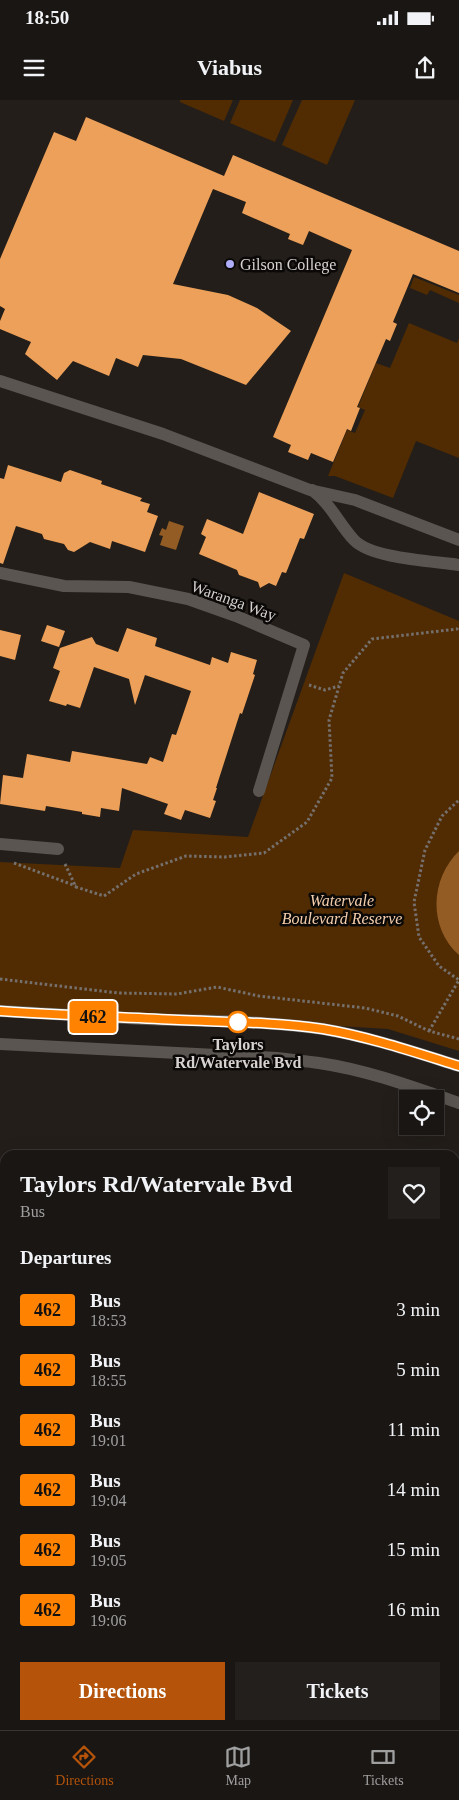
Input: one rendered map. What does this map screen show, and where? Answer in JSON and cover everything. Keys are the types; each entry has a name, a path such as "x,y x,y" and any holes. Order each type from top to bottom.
{"street":[{"path":"0,381 164,434 310,490 355,500 459,540"},
{"path":"310,490 321,497 349,535 365,548 394,556 459,565"},
{"name":"Waranga Way","path":"0,572 64,586 129,587 188,599 236,616 304,645 259,791"},
{"path":"0,844 58,849"},
{"path":"0,1011 90,1017 287,1025 360,1037 459,1066"},
{"path":"0,1044 268,1058 319,1063 398,1082 459,1103"}],"path":[{"path":"295,678 325,690 339,686"},
{"path":"429,1030 459,980 438,966 419,937 414,902 425,850 442,816 459,800"},
{"path":"12,863 76,887"},
{"path":"0,979 118,993 177,994 217,987 259,996 365,1008 398,1016 429,1030 459,1039"}],"green space":[{"path":"180,100 233,100 224,121 180,102"},
{"path":"240,100 293,100 275,142 230,123"},
{"path":"302,100 355,100 327,165 282,145"},
{"path":"414,277 459,295 459,303 430,290 427,295 410,288"},
{"path":"409,323 457,343 459,338 459,458 416,441 393,498 335,476 328,476 347,430 355,433 365,410 358,407 376,363 390,368"},
{"name":"Watervale Boulevard Reserve","path":"344,573 459,621 459,1051 388,1029 0,1006 0,862 120,868 133,830 248,837"}],"shaded area":[{"path":"169,521 184,526 176,550 160,545 163,536 159,535 162,528 166,530"},
{"path":"459,851 459,955 449,944 442,931 436,903 442,875 449,862"}],"building":[{"path":"86,117 224,176 233,155 459,251 459,293 413,274 393,322 397,324 390,341 386,339 357,407 360,408 351,431 347,429 333,462 311,453 308,460 288,452 291,445 273,437 352,250 309,231 303,245 288,239 290,234 242,213 246,202 213,189 173,284 228,295 257,308 291,331 246,385 181,359 143,355 138,367 116,358 109,376 73,361 57,380 25,354 31,342 0,329 0,321 5,309 0,306 0,259 54,132 76,141"},
{"path":"8,465 61,482 64,473 70,470 102,481 101,484 142,498 140,501 150,504 147,512 158,516 145,552 112,541 110,549 90,542 74,552 68,550 64,544 44,539 42,534 16,526 3,564 0,563 0,478 4,479"},
{"path":"259,492 314,514 304,539 300,538 286,573 282,572 276,586 269,583 260,588 258,582 239,575 237,570 199,554 206,537 201,534 207,519 243,534"},
{"path":"47,625 65,631 59,647 41,641"},
{"path":"127,628 157,638 155,646 210,665 212,657 228,663 231,652 257,660 253,674 255,675 242,714 240,713 216,788 213,800 216,801 210,818 185,810 181,820 164,814 168,804 122,788 119,811 101,808 100,817 46,806 45,811 0,804 3,775 23,778 27,754 70,762 72,751 147,764 150,757 163,762 172,734 176,735 191,691 145,675 135,705 129,679 94,667 80,708 49,701 60,671 53,668 60,648 92,637 96,644 118,652"},
{"path":"0,630 21,635 15,660 0,656"}],"bus line":[{"name":"462","path":"0,1011 90,1017 287,1025 360,1037 459,1066"}],"place":[{"name":"Gilson College","path":"230,264"},
{"name":"Taylors Rd/Watervale Bvd","path":"238,1022"}]}
